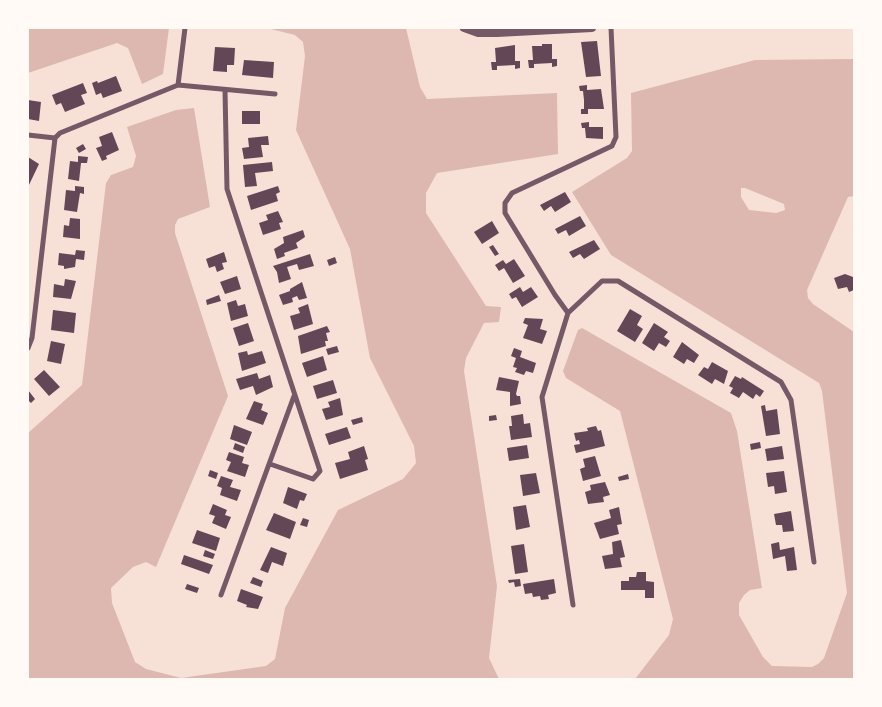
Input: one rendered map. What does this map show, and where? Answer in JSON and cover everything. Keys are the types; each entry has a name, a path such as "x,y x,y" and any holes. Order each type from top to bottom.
{"street":[{"path":"178,85 185,28"},
{"path":"464,28 478,30 592,28"},
{"path":"568,313 506,214 505,203 512,193 612,146 616,137 611,28"},
{"path":"28,348 32,338 55,138 60,133 178,85 275,94"},
{"path":"225,90 227,189 320,471 313,479 270,464"},
{"path":"28,135 55,138"},
{"path":"573,605 542,397 568,313 602,281 618,281 781,382 791,400 814,562"},
{"path":"221,595 294,396"}],"shaded area":[{"path":"28,28 169,28 163,74 142,84 128,48 117,43 28,73"},
{"path":"267,28 406,28 420,87 427,99 557,93 558,154 437,173 426,193 426,213 486,306 501,307 499,322 484,323 466,358 464,371 497,586 489,658 499,679 28,679 28,433 82,385 106,183 111,175 133,167 136,156 127,127 176,110 194,108 210,207 178,219 175,225 175,233 228,396 156,567 146,562 133,567 111,588 112,603 135,662 146,669 181,678 266,666 275,659 285,608 338,510 403,479 416,463 414,446 370,358 350,249 296,130 305,56 303,42 295,35"},
{"path":"854,59 854,196 848,197 807,290 808,298 813,304 854,332 854,679 635,679 669,635 673,619 620,411 566,378 563,371 578,330 582,328 731,413 737,431 762,588 750,590 744,595 739,603 739,615 763,657 772,666 812,667 818,664 824,658 847,593 822,391 819,383 611,255 572,192 627,158 632,151 631,93 755,60","holes":["741,188 784,204 785,210 776,213 749,210 741,197"]}],"building":[{"path":"597,41 601,76 586,77 581,42"},
{"path":"542,44 552,44 552,59 557,59 557,66 552,67 552,63 534,64 534,68 529,68 528,60 533,60 532,46 542,46"},
{"path":"515,45 515,61 520,61 520,68 515,69 515,65 497,66 497,70 492,70 491,62 496,62 495,48"},
{"path":"215,47 235,48 234,65 227,65 227,72 213,71"},
{"path":"244,60 274,62 273,78 242,75"},
{"path":"116,76 122,91 103,98 101,93 96,95 92,83 97,81 98,83"},
{"path":"83,83 87,93 81,95 85,104 65,112 61,103 56,105 52,95"},
{"path":"587,85 587,90 601,89 604,109 588,109 588,114 581,114 581,109 584,109 584,100 583,91 580,91 579,86"},
{"path":"28,100 41,102 39,121 28,119"},
{"path":"242,111 260,111 260,124 242,124"},
{"path":"589,122 589,127 603,127 603,139 586,138 585,128 582,128 581,123"},
{"path":"112,132 119,150 106,156 107,159 102,161 96,148 102,146 99,137"},
{"path":"268,136 269,145 261,145 263,157 244,159 242,148 249,147 248,138"},
{"path":"83,144 86,149 79,153 76,148"},
{"path":"78,156 88,157 87,163 81,163 79,181 68,179 70,161 78,162"},
{"path":"28,157 39,164 28,187"},
{"path":"272,162 273,171 255,173 257,186 245,187 243,165"},
{"path":"75,186 84,187 84,194 80,193 77,212 64,210 66,190 75,191"},
{"path":"278,186 280,192 276,194 278,201 251,210 247,196"},
{"path":"565,192 571,202 555,212 551,206 544,211 540,205"},
{"path":"278,211 283,222 279,223 281,229 263,235 259,223 268,220 266,215"},
{"path":"580,216 586,226 569,236 566,230 558,234 555,229"},
{"path":"70,218 80,219 80,239 63,237 64,225 69,226"},
{"path":"492,221 499,233 482,244 474,232"},
{"path":"303,230 305,237 296,243 298,248 284,253 285,256 277,259 274,249 284,243 283,237"},
{"path":"594,240 600,249 584,259 580,254 573,258 569,252"},
{"path":"493,245 499,254 495,256 489,247"},
{"path":"76,250 85,251 84,260 76,259 75,267 64,269 64,266 58,265 59,253 75,255"},
{"path":"224,252 227,262 222,263 224,269 217,272 215,266 209,268 206,259"},
{"path":"310,254 314,266 299,270 297,264 287,267 291,279 279,283 277,272 273,266"},
{"path":"335,257 337,263 329,266 327,260"},
{"path":"514,259 525,276 513,283 504,268 499,271 495,265 503,260 506,264"},
{"path":"845,274 853,277 854,290 849,292 847,287 838,289 834,278"},
{"path":"237,276 241,289 225,294 220,282"},
{"path":"65,279 76,281 71,299 53,297 54,284 64,286"},
{"path":"302,282 307,298 299,300 297,296 292,298 293,302 283,305 279,295 290,291 290,289"},
{"path":"520,287 523,292 531,287 538,297 522,307 516,297 512,299 509,294"},
{"path":"219,295 221,301 207,305 206,300"},
{"path":"236,300 238,306 245,304 248,316 231,321 227,303"},
{"path":"308,304 313,324 294,330 290,316 300,313 298,308"},
{"path":"630,309 642,316 637,325 643,329 635,342 617,331"},
{"path":"53,310 76,313 74,333 51,330"},
{"path":"525,318 543,319 540,329 547,331 542,344 523,338 528,325 523,323"},
{"path":"248,323 254,341 239,346 233,328"},
{"path":"654,323 668,332 664,337 670,341 666,347 659,343 654,351 642,343"},
{"path":"327,326 330,332 326,333 328,341 325,341 326,346 301,354 298,336"},
{"path":"51,341 65,344 61,364 47,361"},
{"path":"682,342 699,355 694,363 687,359 684,364 673,357"},
{"path":"337,346 339,352 328,355 326,349"},
{"path":"514,348 522,351 520,357 536,363 533,373 526,371 524,375 515,372 517,368 513,367 516,358 511,356"},
{"path":"247,351 248,355 262,351 266,363 242,371 238,353"},
{"path":"323,356 327,370 307,377 302,363"},
{"path":"712,362 728,371 724,384 715,379 712,384 698,375 704,367 708,369"},
{"path":"44,370 60,387 49,396 34,379"},
{"path":"257,373 259,379 270,375 273,387 256,395 253,386 240,390 236,379"},
{"path":"735,376 741,379 742,377 764,391 760,397 756,394 753,399 743,392 739,398 730,393 733,388 729,386"},
{"path":"499,377 519,381 516,394 520,396 521,404 510,406 510,392 496,390"},
{"path":"333,380 337,393 317,399 313,386"},
{"path":"28,390 35,399 31,403 28,400"},
{"path":"340,398 343,415 326,420 322,409 330,407 328,402"},
{"path":"254,401 263,404 261,410 268,413 263,425 246,419"},
{"path":"765,405 766,411 777,409 780,434 766,436 761,406"},
{"path":"523,414 524,424 530,423 532,437 511,440 509,426 512,426 511,416"},
{"path":"496,415 497,420 489,421 489,416"},
{"path":"362,417 363,422 353,425 351,420"},
{"path":"234,425 252,432 247,445 230,439"},
{"path":"596,426 598,431 601,430 605,446 576,453 574,445 580,444 579,440 576,441 574,433 588,431 587,428"},
{"path":"347,427 351,438 329,445 325,434"},
{"path":"760,442 761,448 751,450 750,444"},
{"path":"235,443 245,447 243,453 233,449"},
{"path":"527,445 529,458 509,461 507,448"},
{"path":"364,446 368,459 365,460 368,470 340,479 335,463 350,459 348,452"},
{"path":"782,446 784,459 767,461 765,449"},
{"path":"229,452 244,457 242,463 249,465 245,477 227,471 231,462 226,460"},
{"path":"595,456 601,476 583,481 580,469 585,467 583,459"},
{"path":"210,470 218,473 216,479 208,476"},
{"path":"784,471 787,492 775,494 774,486 768,487 766,473"},
{"path":"536,473 540,493 523,496 520,475"},
{"path":"628,474 629,479 619,481 618,477"},
{"path":"221,476 233,480 230,487 241,490 237,501 220,495 222,488 217,486"},
{"path":"605,482 610,495 603,497 604,502 588,504 585,492 591,490 590,485"},
{"path":"288,487 307,494 304,501 300,500 297,509 283,503"},
{"path":"213,504 227,510 225,515 231,517 226,529 212,523 215,516 209,514"},
{"path":"526,505 530,527 516,530 513,507"},
{"path":"619,507 622,524 617,525 619,534 600,539 594,523 611,518 609,510"},
{"path":"791,511 794,531 783,532 782,525 776,525 774,514"},
{"path":"274,513 296,522 290,539 266,530"},
{"path":"303,518 309,520 307,527 300,525"},
{"path":"197,530 220,538 216,551 192,543"},
{"path":"621,540 625,557 620,558 622,567 605,569 602,556 613,554 612,542"},
{"path":"779,542 780,550 794,547 797,570 787,571 785,556 773,559 771,544"},
{"path":"524,544 528,572 515,574 511,546"},
{"path":"271,547 287,553 283,566 272,562 268,573 260,570"},
{"path":"205,550 215,554 213,559 203,556"},
{"path":"184,555 213,565 209,574 181,564"},
{"path":"637,572 646,572 646,581 654,582 654,598 645,598 645,590 621,590 621,581 629,581 629,577 636,577"},
{"path":"253,577 263,581 261,587 250,583"},
{"path":"520,579 521,586 515,587 514,582 509,583 508,580"},
{"path":"554,579 556,593 548,595 549,599 541,600 540,596 533,597 532,593 525,594 523,584"},
{"path":"187,584 199,588 197,593 185,589"},
{"path":"241,589 263,597 258,609 246,607 247,605 237,601"}]}
